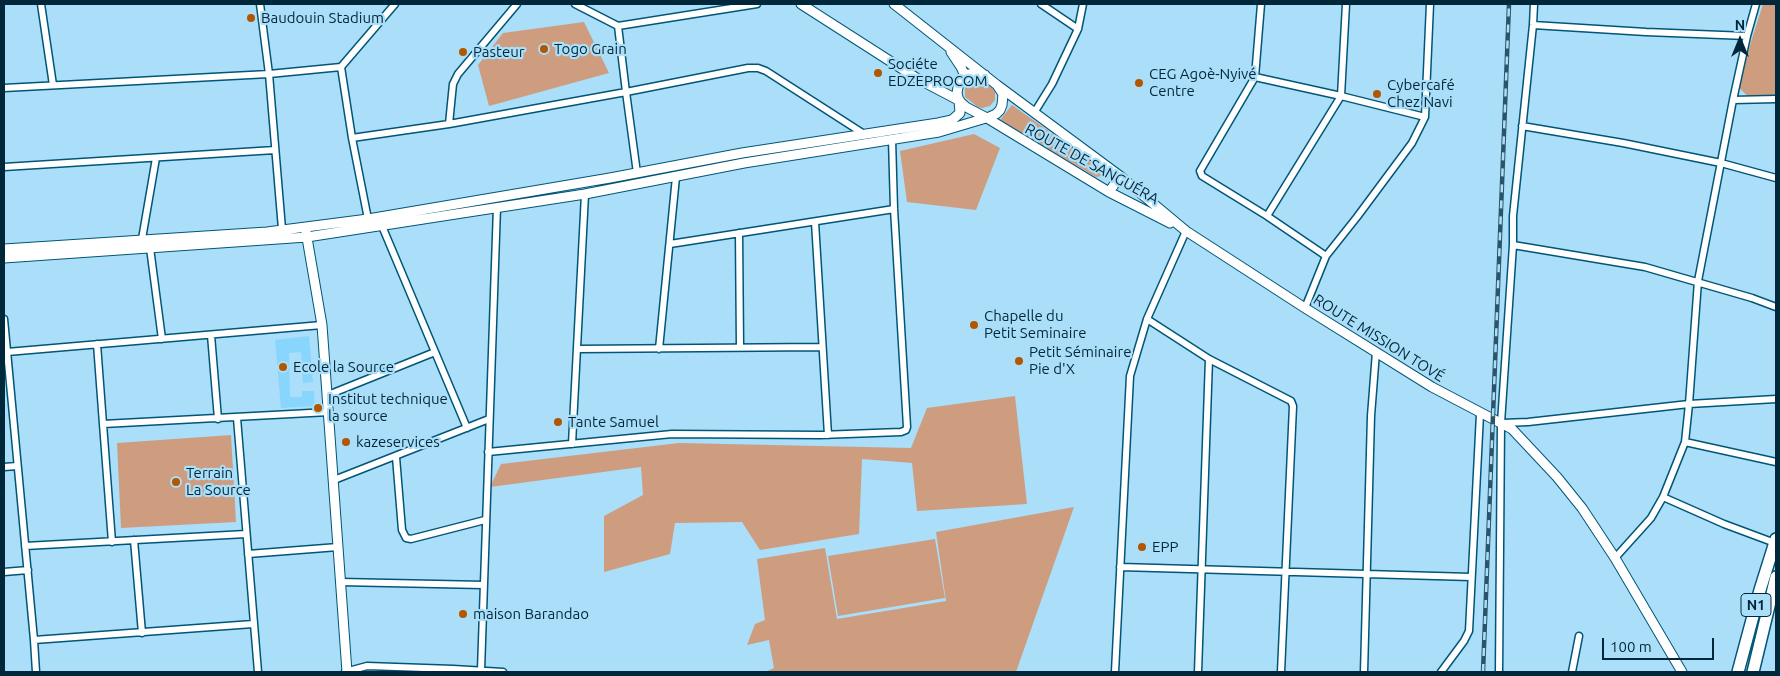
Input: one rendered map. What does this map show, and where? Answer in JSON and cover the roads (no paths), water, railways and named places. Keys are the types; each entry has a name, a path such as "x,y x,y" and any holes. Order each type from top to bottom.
{"highway":[{"name":"N1","path":"1738,672 1776,542"},
{"name":"N1","path":"1753,672 1776,577"}],"street":[{"path":"41,4 53,86"},
{"path":"260,4 269,74 282,230"},
{"path":"4,88 269,74 341,67 395,4"},
{"path":"449,124 453,84 458,74 517,4"},
{"path":"575,4 618,26 757,4"},
{"path":"801,4 918,79 960,101"},
{"path":"894,4 985,75"},
{"path":"1041,4 1078,29"},
{"path":"1034,113 1052,84 1078,29 1083,4"},
{"path":"1261,4 1255,77 1200,171 1202,176 1267,216 1326,256"},
{"path":"1267,216 1341,96 1346,4"},
{"path":"1305,308 1326,256 1412,143 1425,117 1430,4"},
{"path":"1499,672 1501,423 1513,245 1514,200 1534,4"},
{"path":"1615,558 1651,518 1664,497 1684,442 1689,404 1698,281 1733,100 1756,4"},
{"path":"1533,25 1747,36"},
{"path":"618,26 640,184"},
{"path":"918,79 956,92 963,78 966,78 944,42"},
{"path":"341,67 352,138 368,218"},
{"path":"352,138 449,124 748,68 758,68 766,71 864,134"},
{"path":"963,78 973,73 985,75"},
{"name":"ROUTE MISSION TOVÉ","path":"985,75 1120,176 1186,231 1432,387 1480,414 1501,423 1522,438 1582,508 1615,558 1682,672"},
{"path":"1255,77 1425,117"},
{"path":"4,258 307,237 585,194 744,163 939,132 996,114 1002,105 1002,94 997,85"},
{"path":"4,249 304,228 496,197 742,153 952,120 960,113 957,87"},
{"path":"1733,100 1776,99"},
{"name":"ROUTE DE SANGUÉRA","path":"960,101 966,107 1109,192 1186,231"},
{"path":"1522,126 1623,143 1722,163 1776,178"},
{"path":"488,452 672,434 828,435 901,432 906,430 908,427 894,209 892,140"},
{"path":"4,167 275,150"},
{"path":"142,239 156,158"},
{"path":"1109,192 1120,176"},
{"path":"659,349 676,177"},
{"path":"572,444 585,194"},
{"path":"481,670 496,197"},
{"path":"670,244 894,209"},
{"path":"815,222 828,435"},
{"path":"382,226 467,428"},
{"path":"304,228 322,325 346,672 367,666 503,672"},
{"path":"1116,672 1130,381 1147,319 1186,231"},
{"path":"739,233 740,347"},
{"path":"1513,245 1645,267 1698,281 1776,307"},
{"path":"150,248 162,339"},
{"path":"4,319 36,672"},
{"path":"1147,319 1209,359 1291,402 1293,406 1281,672"},
{"path":"7,352 322,325"},
{"path":"211,335 218,419"},
{"path":"97,344 112,542"},
{"path":"578,349 740,347 772,349 822,347"},
{"path":"328,395 436,352"},
{"path":"1364,672 1371,416 1376,352"},
{"path":"1198,672 1209,359"},
{"path":"1501,423 1528,422 1689,404 1776,399"},
{"path":"103,424 329,412"},
{"path":"1441,672 1464,641 1469,631 1480,414"},
{"path":"237,418 258,672"},
{"path":"334,480 489,419"},
{"path":"1684,442 1776,462"},
{"path":"396,457 402,530 406,538 411,539 485,520"},
{"path":"4,467 17,466"},
{"path":"1664,497 1724,524 1776,542"},
{"path":"25,546 246,534"},
{"path":"134,540 142,633"},
{"path":"248,554 338,547"},
{"path":"1120,568 1471,577"},
{"path":"4,572 28,570"},
{"path":"340,582 484,585"},
{"path":"34,640 253,624"},
{"path":"1572,672 1579,636"}],"railway":[{"path":"1483,672 1509,4"}],"place":[{"name":"Baudouin Stadium","path":"251,18"},
{"name":"Togo Grain","path":"544,49"},
{"name":"Pasteur","path":"463,52"},
{"name":"Sociéte EDZEPROCOM","path":"878,73"},
{"name":"CEG Agoè-Nyivé Centre","path":"1139,83"},
{"name":"Cybercafé Chez Navi","path":"1377,94"},
{"name":"Chapelle du Petit Seminaire","path":"974,325"},
{"name":"Petit Séminaire Pie d'X","path":"1019,361"},
{"name":"Ecole la Source","path":"283,367"},
{"name":"Institut technique la source","path":"318,408"},
{"name":"Tante Samuel","path":"558,422"},
{"name":"kazeservices","path":"346,442"},
{"name":"Terrain La Source","path":"176,482"},
{"name":"EPP","path":"1142,547"},
{"name":"maison Barandao","path":"463,614"}]}
